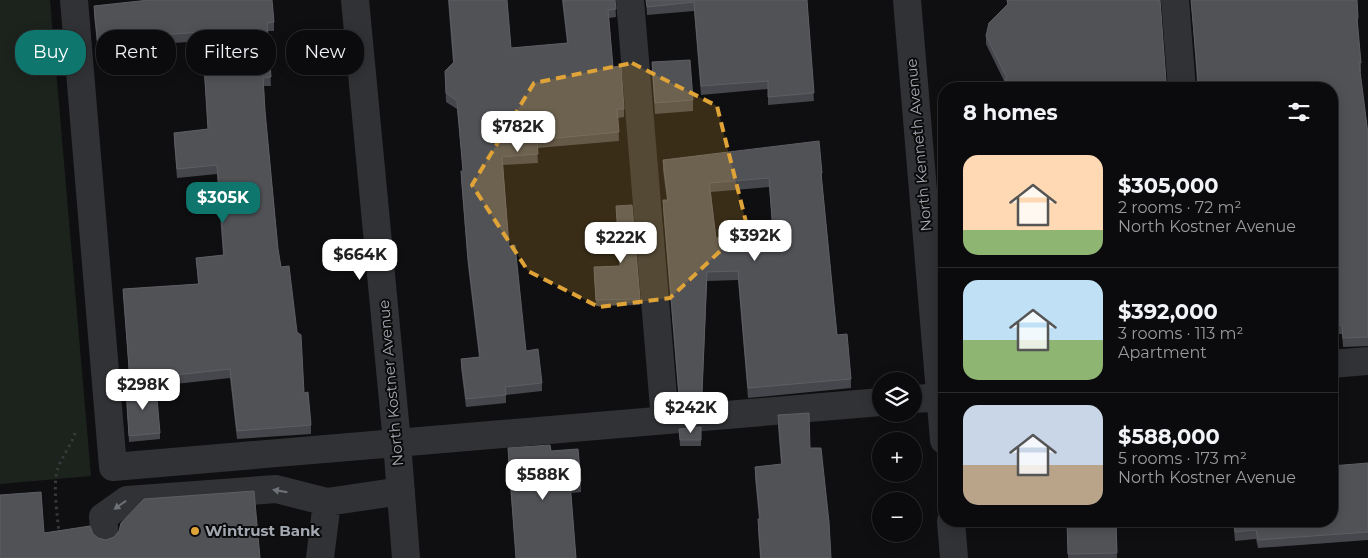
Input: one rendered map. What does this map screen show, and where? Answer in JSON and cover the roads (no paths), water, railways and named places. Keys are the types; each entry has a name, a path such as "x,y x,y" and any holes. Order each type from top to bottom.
{"street":[{"path":"74,0 113,467 872,403"},
{"name":"North Kostner Avenue","path":"355,0 397,443 406,558"},
{"path":"630,0 665,420"},
{"name":"North Kenneth Avenue","path":"907,0 933,398 938,417"},
{"path":"1175,0 1181,82"},
{"path":"1338,363 1368,361"},
{"path":"104,540 103,517 127,500 276,489 327,502 401,491"},
{"path":"320,558 327,502"},
{"path":"951,527 954,558"}],"place":[{"name":"Wintrust Bank","path":"195,531"}]}
